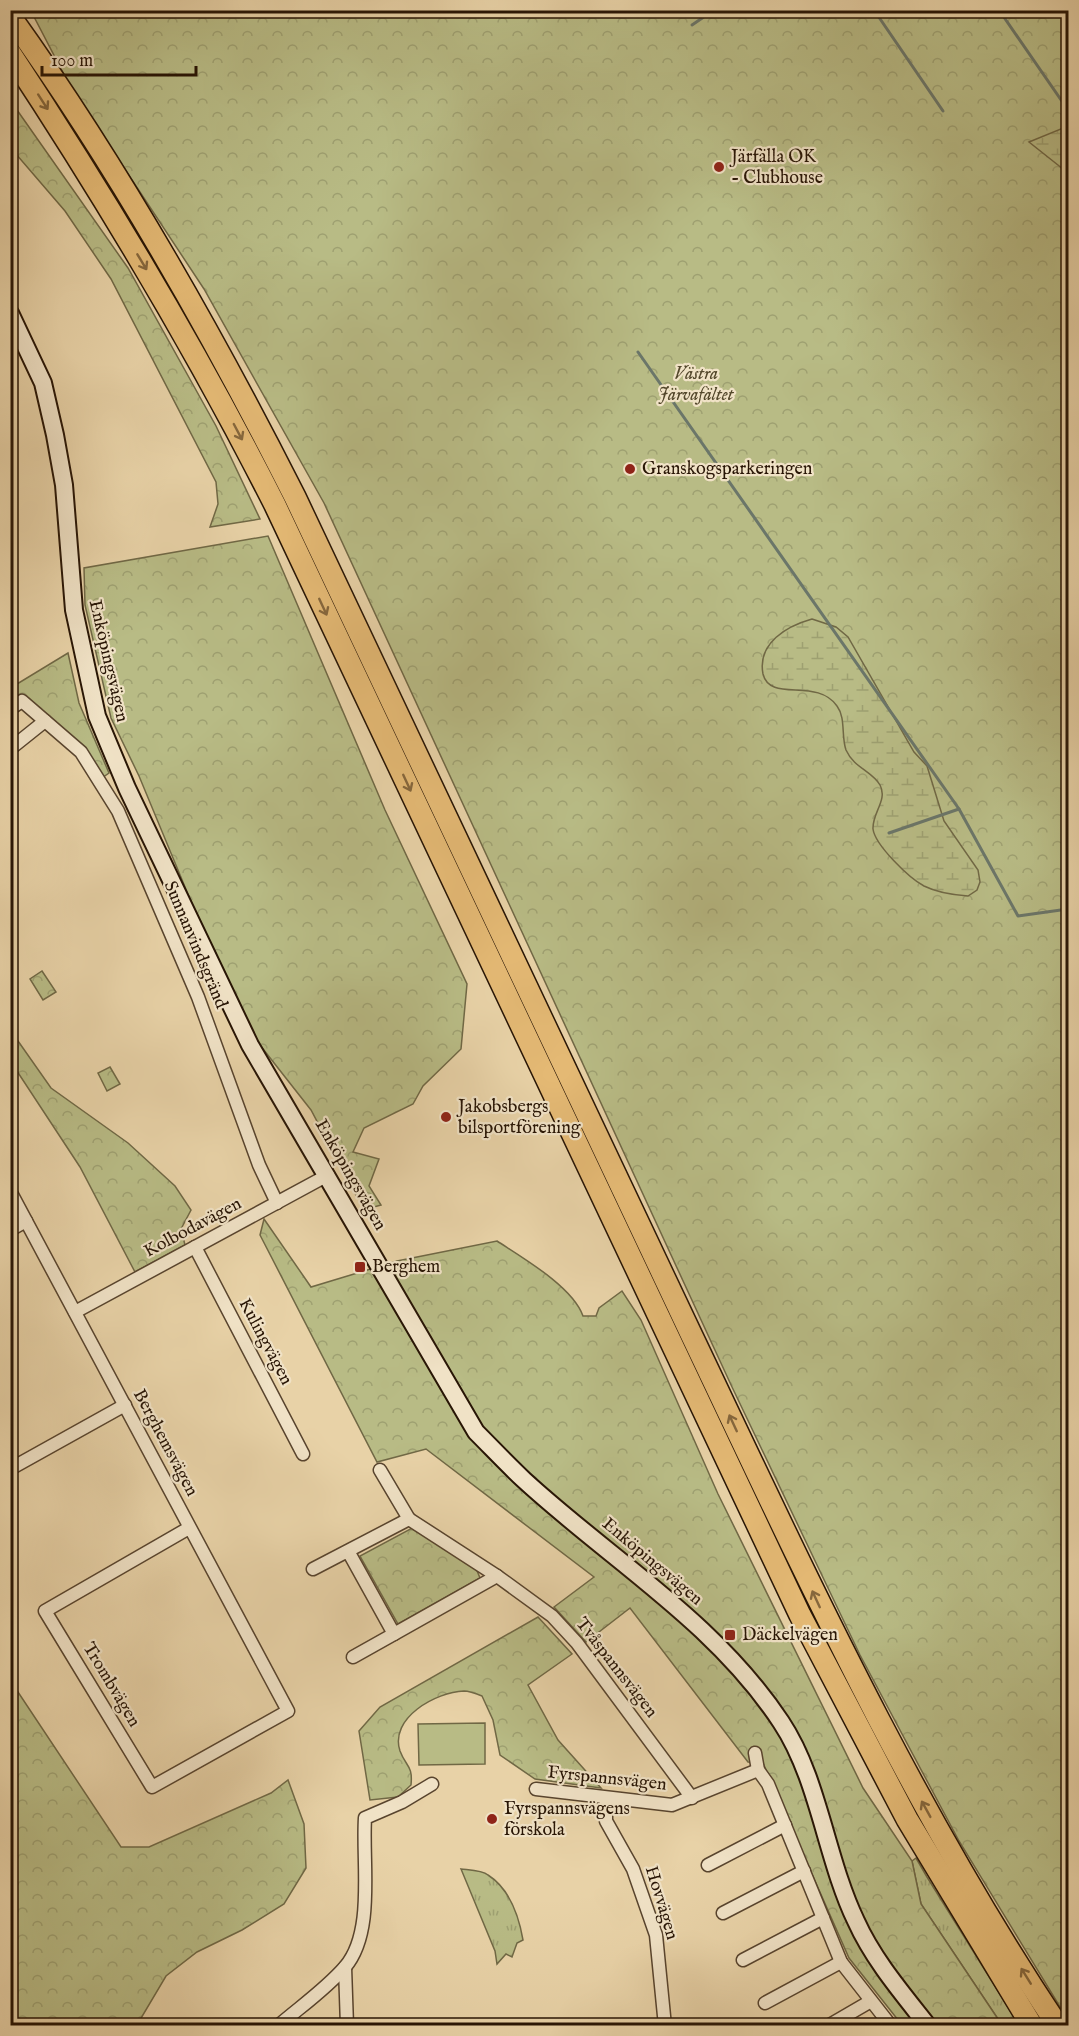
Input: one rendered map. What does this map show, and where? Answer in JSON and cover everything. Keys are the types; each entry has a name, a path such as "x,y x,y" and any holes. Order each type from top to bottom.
{"highway":[{"path":"16,10 28,41"},
{"path":"10,16 159,247 264,435 820,1608 926,1809 1000,1935 1058,2025"},
{"path":"10,54 112,211 239,433 800,1615 906,1819 1032,2025"}],"street":[{"name":"Enköpingsvägen","path":"10,313 43,383 56,435 64,485 74,610 97,716 127,788 250,1045 476,1432 524,1480 715,1640 755,1684 783,1724 798,1756 856,1922 891,1978 928,2025"},
{"name":"Sunnanvindsgränd","path":"10,709 21,701 81,752 118,811 198,997 259,1165 277,1203"},
{"path":"10,749 45,721"},
{"name":"Kolbodavägen","path":"75,1312 328,1175"},
{"name":"Berghemsvägen","path":"10,1191 288,1711"},
{"path":"10,1230 26,1221"},
{"name":"Kulingvägen","path":"195,1247 303,1454"},
{"path":"10,1470 125,1405"},
{"name":"Tvåspannsvägen","path":"380,1470 409,1519 497,1576 552,1616 577,1644 692,1798"},
{"path":"313,1569 409,1519"},
{"name":"Trombvägen","path":"189,1528 45,1611 152,1787 288,1711"},
{"path":"348,1551 394,1634"},
{"path":"353,1657 497,1576"},
{"path":"755,1753 758,1770 768,1784 841,1962 891,2025"},
{"name":"Fyrspannsvägen","path":"536,1789 672,1805 758,1770"},
{"path":"278,2025 345,1967 364,1927 362,1851 365,1818 402,1802 432,1784"},
{"name":"Hovvägen","path":"606,1798 606,1821 633,1869 656,1935 665,2025"},
{"path":"708,1865 785,1825"},
{"path":"723,1913 804,1871"},
{"path":"742,1960 823,1918"},
{"path":"765,2003 841,1962"},
{"path":"345,1967 347,2025"},
{"path":"828,2025 871,2001"}],"green space":[{"name":"Västra Järvafältet","path":"31,11 1068,11 1068,2020 959,1841 860,1655 732,1387 324,503 204,289 70,86"},
{"path":"10,100 128,268 216,426 260,519 210,527 218,504 216,482 111,279 65,211 16,154 11,158"},
{"path":"1068,126 1068,173 1029,142"},
{"path":"268,536 385,810 467,984 461,1049 423,1086 413,1104 364,1128 353,1152 379,1159 369,1186 381,1205 374,1207 357,1197 311,1110 256,1040 207,940 139,776 111,718 85,605 84,568"},
{"path":"812,619 836,627 848,637 914,752 927,766 944,821 978,870 980,882 977,890 968,896 945,893 924,886 902,869 880,844 875,836 873,823 882,791 877,780 849,756 844,739 842,716 837,706 828,697 818,693 784,689 767,683 762,663 769,645 784,631"},
{"path":"68,653 79,703 109,773 99,780 81,752 22,701 12,687"},
{"path":"42,971 56,992 43,1000 30,979"},
{"path":"11,1031 51,1088 128,1143 175,1186 191,1210 181,1229 185,1245 135,1272 80,1167 11,1062"},
{"path":"110,1067 120,1084 107,1091 98,1073"},
{"path":"264,1219 311,1287 397,1261 497,1241 558,1284 578,1305 583,1316 596,1316 599,1308 622,1291 641,1320 718,1494 863,1788 912,1861 921,1904 1002,2025 902,2025 849,1958 763,1763 748,1762 630,1608 586,1642 554,1607 594,1577 426,1449 377,1462 260,1235"},
{"path":"414,1527 475,1566 480,1578 398,1624 360,1556"},
{"path":"538,1617 572,1654 528,1685 558,1740 601,1788 535,1779 500,1755 493,1720 482,1696 464,1691 441,1696 417,1709 408,1718 401,1728 398,1739 400,1751 410,1770 411,1785 398,1797 370,1800 359,1731 380,1707"},
{"path":"10,1680 121,1847 149,1847 271,1793 288,1780 304,1824 306,1868 284,1904 242,1930 197,1952 166,1976 137,2025 11,2025"},
{"path":"485,1723 485,1764 419,1765 418,1724"},
{"path":"916,1858 1019,2025 1002,2025 921,1904 912,1861"},
{"path":"461,1869 485,1873 496,1881 508,1896 516,1913 523,1940 517,1943 512,1957 506,1954 497,1964 495,1951"}],"waterway":[{"path":"692,25 714,10"},
{"path":"874,10 943,111"},
{"path":"999,10 1068,110"},
{"path":"638,352 959,809"},
{"path":"889,833 959,809 1018,916 1068,909"}],"place":[{"name":"Järfälla OK - Clubhouse","path":"719,167"},
{"name":"Granskogsparkeringen","path":"630,469"},
{"name":"Jakobsbergs bilsportförening","path":"446,1117"},
{"name":"Berghem","path":"360,1267"},
{"name":"Däckelvägen","path":"730,1635"},
{"name":"Fyrspannsvägens förskola","path":"492,1819"}]}
